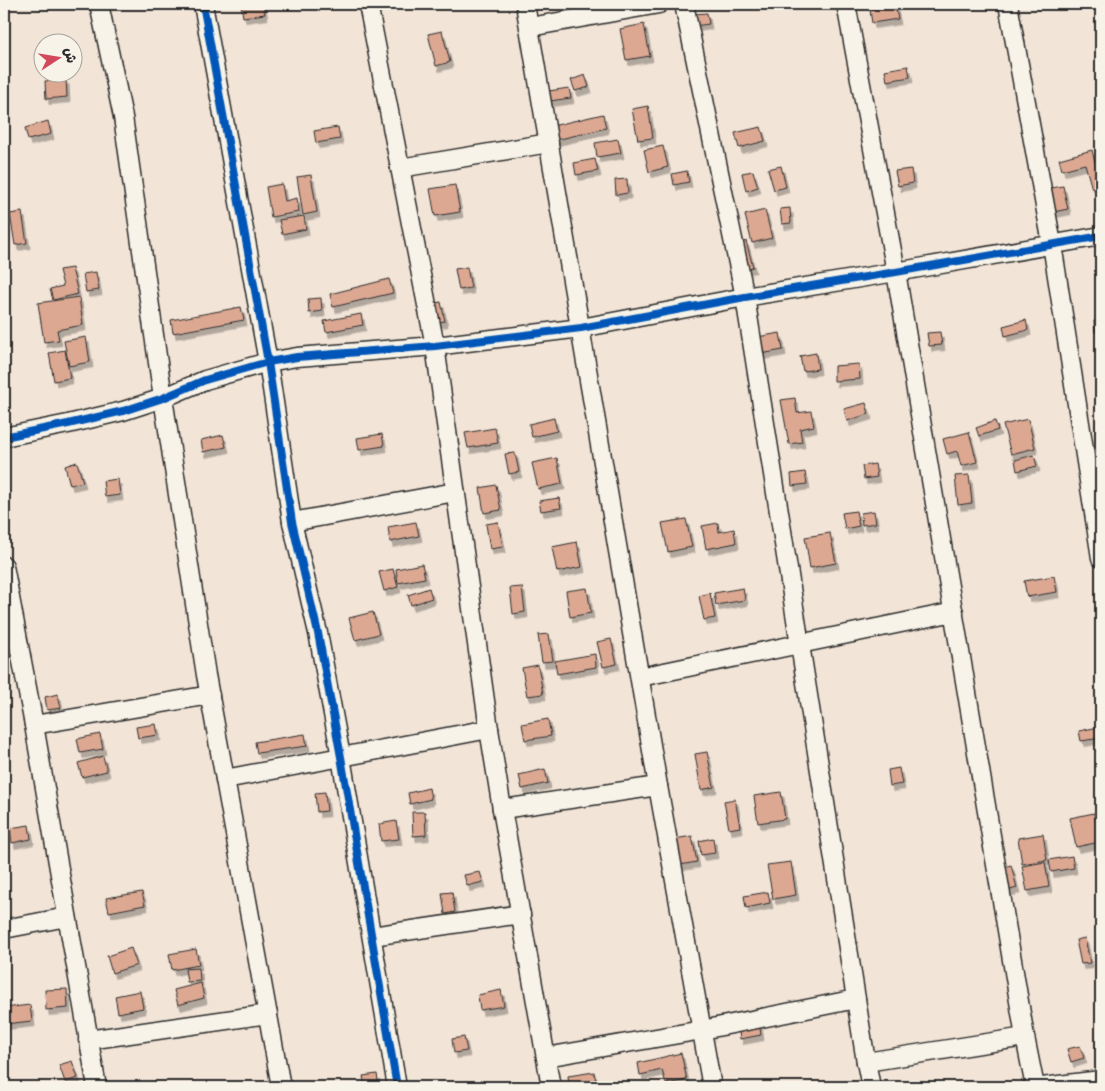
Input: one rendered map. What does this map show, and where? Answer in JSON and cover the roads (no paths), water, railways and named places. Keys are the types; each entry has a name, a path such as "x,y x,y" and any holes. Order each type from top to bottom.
{"street":[{"path":"98,4 123,117 163,398 210,695 281,1087"},
{"path":"203,4 268,362 292,522 318,633 398,1087"},
{"path":"368,4 435,346 489,729 551,1087"},
{"path":"525,4 658,786 712,1087"},
{"path":"530,26 659,4"},
{"path":"684,4 745,297 871,1087"},
{"path":"846,4 896,272 1035,1087"},
{"path":"1008,4 1052,244 1101,558"},
{"path":"400,168 549,143"},
{"path":"4,437 123,411 163,398 205,380 268,362 297,357 435,346 581,328 745,297 1101,236"},
{"path":"292,522 455,492"},
{"path":"4,566 34,725 97,1087"},
{"path":"640,677 954,612"},
{"path":"34,725 210,695"},
{"path":"225,779 489,729"},
{"path":"502,809 658,786"},
{"path":"372,936 521,914"},
{"path":"4,929 67,917"},
{"path":"546,1057 702,1030 856,999"},
{"path":"88,1040 268,1014"},
{"path":"866,1062 1025,1037"},
{"path":"1042,1087 1101,1080"}]}
